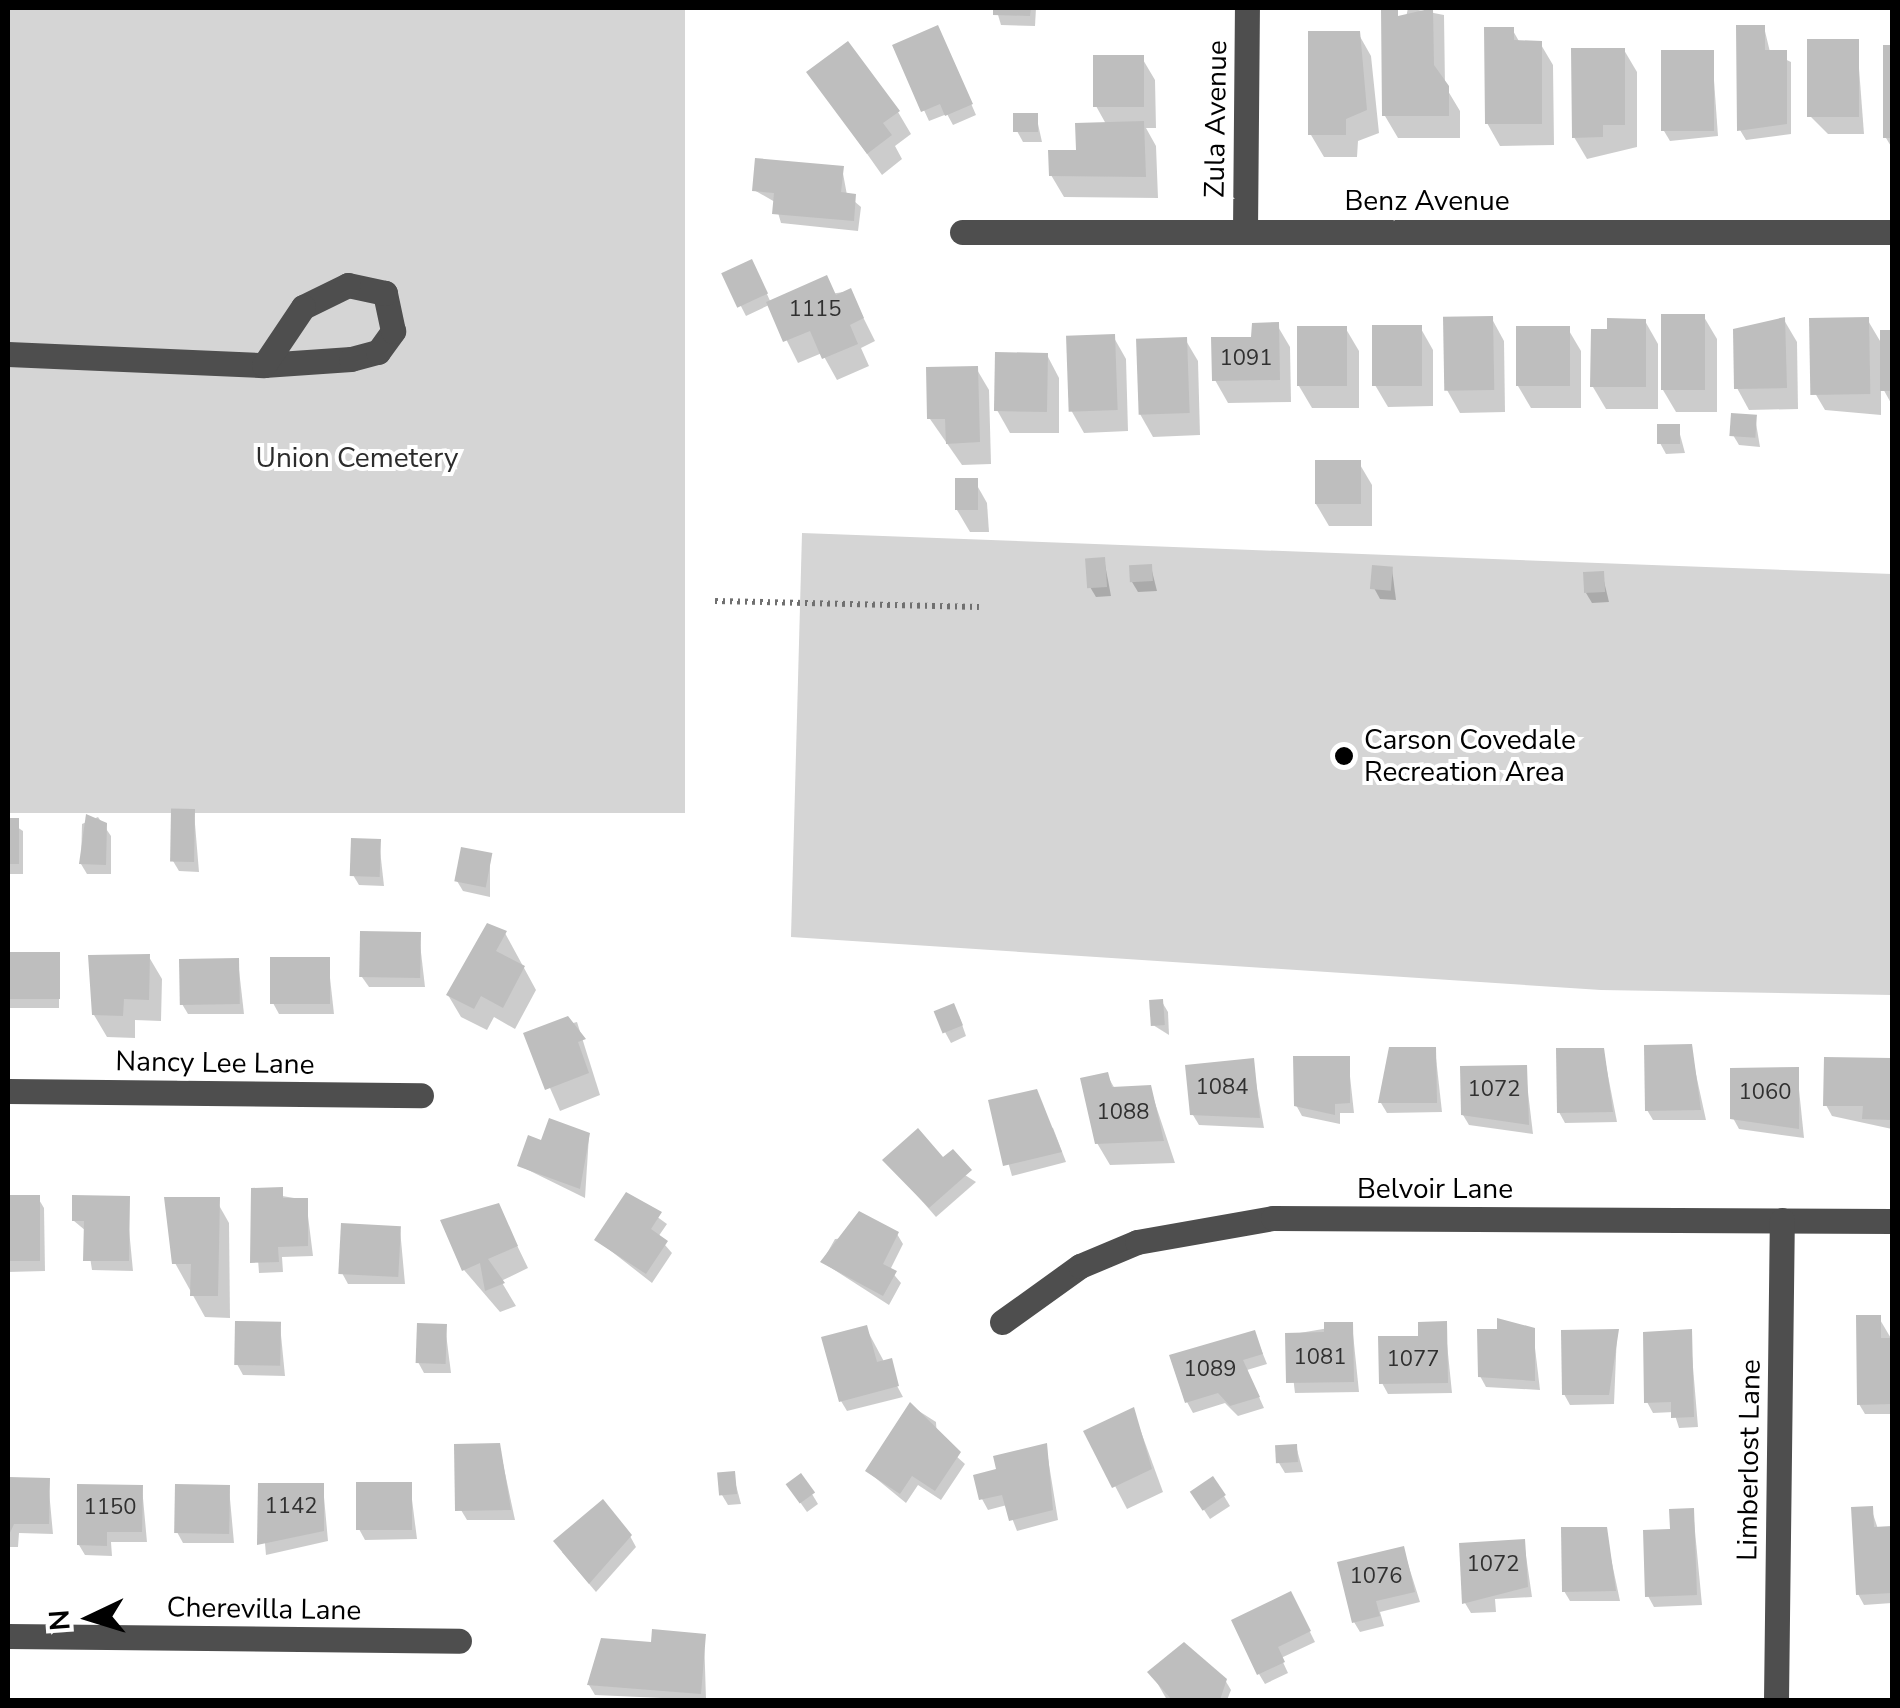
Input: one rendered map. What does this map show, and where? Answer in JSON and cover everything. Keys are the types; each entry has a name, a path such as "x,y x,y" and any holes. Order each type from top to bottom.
{"street":[{"name":"Zula Avenue","path":"1245,231 1247,8"},
{"name":"Benz Avenue","path":"962,232 1892,232"},
{"path":"8,354 264,365 378,352 393,332 385,294 348,285 303,308 264,365"},
{"name":"Nancy Lee Lane","path":"8,1091 421,1095"},
{"name":"Belvoir Lane","path":"1002,1322 1080,1266 1196,1227 1273,1218 1892,1220"},
{"name":"Limberlost Lane","path":"1776,1700 1782,1220"},
{"name":"Cherevilla Lane","path":"8,1636 459,1642"}],"path":[{"path":"715,601 980,607"}],"green space":[{"name":"Union Cemetery","path":"8,8 685,8 685,813 8,813"},
{"name":"Carson Covedale Recreation Area","path":"802,533 1892,574 1892,995 1601,990 791,937"}],"building":[{"path":"993,8 1031,8 1030,16 993,15"},
{"path":"1381,8 1398,8 1398,16 1433,8 1434,65 1449,86 1449,116 1382,116"},
{"path":"938,25 973,104 945,116 940,104 921,112 892,45"},
{"path":"1736,25 1765,25 1765,50 1787,50 1787,124 1737,131"},
{"path":"1484,27 1514,27 1514,40 1542,41 1542,124 1485,124"},
{"path":"1308,31 1360,31 1367,110 1346,119 1346,135 1308,135"},
{"path":"1807,39 1859,39 1859,117 1807,117"},
{"path":"848,41 900,111 883,123 892,135 867,154 806,72"},
{"path":"1883,45 1892,45 1892,138 1883,138"},
{"path":"1571,48 1625,48 1625,125 1603,125 1603,137 1572,138"},
{"path":"1661,50 1714,50 1714,131 1661,131"},
{"path":"1093,55 1144,55 1144,107 1093,107"},
{"path":"1013,113 1038,113 1038,132 1013,132"},
{"path":"1144,121 1146,177 1049,176 1048,150 1076,150 1075,123"},
{"path":"755,158 844,166 841,192 856,194 854,221 772,214 774,193 752,191"},
{"path":"752,259 768,293 737,308 721,273"},
{"path":"827,275 836,295 851,288 864,318 850,325 858,344 822,359 810,331 783,342 766,302"},
{"path":"1661,314 1705,314 1705,390 1661,390"},
{"path":"1493,316 1494,390 1444,391 1443,317"},
{"path":"1785,317 1787,388 1734,389 1733,329"},
{"path":"1869,317 1870,394 1810,395 1809,318"},
{"path":"1607,318 1646,319 1646,387 1590,387 1591,329 1607,329"},
{"path":"1279,322 1280,380 1212,381 1211,337 1251,337 1252,323"},
{"path":"1372,325 1422,325 1422,386 1372,386"},
{"path":"1297,326 1347,326 1347,386 1297,386"},
{"path":"1516,326 1570,326 1570,386 1516,386"},
{"path":"1880,330 1892,330 1892,391 1880,391"},
{"path":"1115,334 1118,410 1069,412 1066,336"},
{"path":"1187,337 1190,413 1139,415 1136,339"},
{"path":"995,352 1048,353 1047,412 994,411"},
{"path":"978,366 980,442 946,444 945,419 927,419 926,367"},
{"path":"1731,413 1757,415 1755,438 1729,436"},
{"path":"1657,424 1680,424 1680,444 1657,444"},
{"path":"1315,460 1361,460 1361,504 1315,504"},
{"path":"955,478 978,478 978,510 955,510"},
{"path":"1105,557 1107,587 1087,588 1085,558"},
{"path":"1152,564 1153,581 1130,582 1129,565"},
{"path":"1372,565 1393,567 1391,591 1370,589"},
{"path":"1604,571 1605,592 1584,593 1583,572"},
{"path":"171,809 195,809 194,862 170,862"},
{"path":"86,814 107,823 106,865 79,864"},
{"path":"8,818 19,818 19,864 8,864"},
{"path":"351,838 381,839 380,877 350,876"},
{"path":"461,847 492,853 486,887 454,881"},
{"path":"487,923 507,931 496,951 525,966 503,1008 481,996 474,1009 446,995"},
{"path":"360,931 421,932 420,978 359,977"},
{"path":"8,952 60,952 60,999 8,999"},
{"path":"150,954 149,1000 124,999 123,1016 92,1015 88,955"},
{"path":"270,957 330,957 330,1004 270,1004"},
{"path":"239,958 240,1004 180,1005 179,959"},
{"path":"1163,999 1165,1025 1151,1026 1149,1000"},
{"path":"954,1003 963,1025 943,1033 934,1011"},
{"path":"568,1016 586,1039 578,1042 589,1073 545,1090 523,1033"},
{"path":"1692,1044 1701,1110 1645,1111 1644,1045"},
{"path":"1389,1047 1436,1047 1437,1103 1378,1103"},
{"path":"1556,1048 1604,1048 1613,1112 1557,1113"},
{"path":"1293,1056 1350,1056 1350,1103 1335,1104 1335,1115 1294,1106"},
{"path":"1824,1057 1892,1058 1891,1120 1862,1119 1863,1106 1823,1106"},
{"path":"1254,1058 1260,1118 1190,1115 1185,1065"},
{"path":"1527,1065 1529,1125 1461,1115 1460,1066"},
{"path":"1799,1067 1799,1129 1730,1119 1730,1068"},
{"path":"1108,1072 1112,1087 1151,1085 1164,1141 1095,1144 1080,1078"},
{"path":"1037,1089 1062,1152 1003,1166 988,1100"},
{"path":"549,1118 590,1133 580,1189 517,1166 528,1135 541,1140"},
{"path":"918,1128 943,1157 953,1149 972,1170 929,1208 882,1160"},
{"path":"283,1187 283,1198 308,1198 308,1246 278,1247 279,1262 250,1263 251,1188"},
{"path":"626,1192 662,1212 651,1229 668,1241 646,1274 594,1240"},
{"path":"8,1195 40,1195 40,1261 8,1261"},
{"path":"72,1195 130,1196 129,1261 83,1261 84,1221 72,1221"},
{"path":"164,1197 220,1197 218,1296 190,1296 191,1264 172,1264"},
{"path":"499,1203 518,1246 488,1259 505,1283 485,1291 480,1263 462,1271 440,1220"},
{"path":"859,1211 899,1232 883,1264 897,1271 883,1296 820,1262"},
{"path":"341,1223 401,1226 398,1277 338,1274"},
{"path":"1856,1315 1881,1315 1881,1338 1892,1338 1892,1404 1857,1405"},
{"path":"1497,1318 1535,1328 1535,1381 1478,1377 1477,1329 1497,1329"},
{"path":"235,1321 281,1322 280,1366 234,1365"},
{"path":"1447,1321 1448,1383 1379,1384 1378,1336 1418,1336 1418,1322"},
{"path":"1324,1322 1353,1322 1354,1382 1286,1383 1285,1333 1324,1332"},
{"path":"417,1323 447,1324 446,1364 416,1363"},
{"path":"867,1325 877,1362 892,1358 899,1386 839,1402 821,1337"},
{"path":"1619,1329 1609,1395 1562,1395 1561,1330"},
{"path":"1692,1329 1694,1417 1671,1418 1671,1402 1644,1403 1643,1332"},
{"path":"1255,1330 1263,1354 1243,1360 1260,1397 1230,1406 1218,1393 1185,1403 1169,1355"},
{"path":"910,1402 961,1452 935,1491 912,1476 900,1494 865,1471"},
{"path":"1134,1407 1152,1469 1112,1488 1083,1431"},
{"path":"500,1443 511,1510 455,1511 454,1444"},
{"path":"1047,1443 1053,1510 1009,1521 1002,1495 979,1500 973,1475 996,1469 993,1456"},
{"path":"1297,1444 1298,1462 1276,1463 1275,1445"},
{"path":"735,1471 737,1494 719,1495 717,1473"},
{"path":"801,1473 815,1492 800,1504 786,1484"},
{"path":"1213,1476 1226,1495 1203,1511 1190,1492"},
{"path":"8,1477 50,1478 49,1524 14,1524 8,1537"},
{"path":"356,1482 412,1482 412,1530 356,1530"},
{"path":"258,1483 324,1483 324,1531 257,1545"},
{"path":"77,1484 143,1485 142,1532 107,1532 107,1546 77,1545"},
{"path":"175,1484 230,1485 229,1534 174,1533"},
{"path":"603,1499 632,1535 589,1584 553,1541"},
{"path":"1873,1506 1874,1527 1892,1526 1892,1593 1856,1595 1851,1507"},
{"path":"1694,1508 1697,1595 1645,1597 1643,1530 1670,1529 1669,1509"},
{"path":"1561,1527 1607,1527 1616,1591 1562,1592"},
{"path":"1525,1539 1528,1587 1462,1604 1459,1543"},
{"path":"1404,1546 1415,1592 1376,1601 1380,1616 1352,1623 1337,1562"},
{"path":"1291,1591 1311,1631 1278,1647 1285,1662 1257,1675 1231,1620"},
{"path":"652,1629 706,1634 701,1694 587,1685 601,1638 651,1642"},
{"path":"1184,1642 1227,1679 1220,1700 1172,1700 1147,1672"}],"place":[{"name":"Carson Covedale Recreation Area","path":"1344,756"}]}
